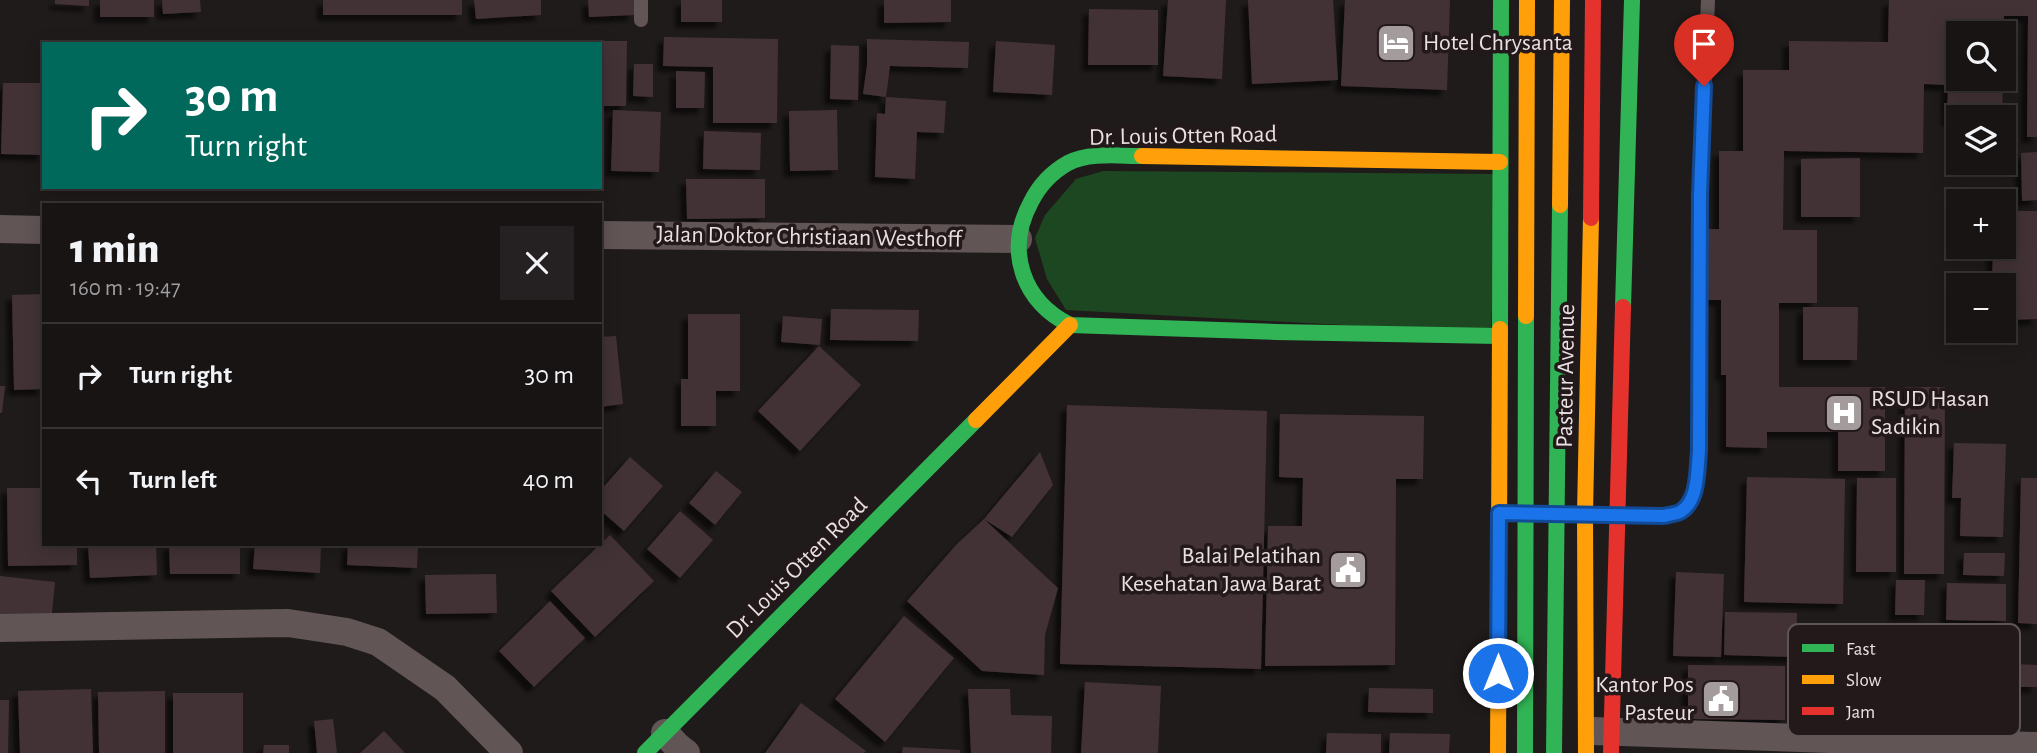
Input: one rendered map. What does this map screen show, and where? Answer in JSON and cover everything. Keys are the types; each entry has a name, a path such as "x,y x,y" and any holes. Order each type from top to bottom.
{"main road":[{"path":"1498,753 1501,0"},
{"path":"1525,753 1527,0"},
{"path":"1554,753 1562,0"},
{"name":"Pasteur Avenue","path":"1586,742 1585,514 1590,339 1593,0"},
{"path":"1611,753 1632,0"},
{"path":"1500,162 1592,25"},
{"name":"Dr. Louis Otten Road","path":"645,753 1070,325 1047,313 1032,294 1021,268 1018,239 1031,202 1047,177 1069,162 1092,157 1500,162"},
{"path":"1070,325 1499,336"},
{"path":"1499,513 1585,514"}],"street":[{"path":"0,229 42,230"},
{"name":"Jalan Doktor Christiaan Westhoff","path":"602,235 1018,239"},
{"path":"0,628 288,623 347,632 378,642 445,688 509,753"},
{"path":"665,733 686,753"},
{"path":"1586,742 2037,747"}],"lane":[{"path":"641,0 641,20"},
{"path":"1585,514 1663,516 1681,512 1692,500 1699,451 1700,195 1708,0"}],"green space":[{"path":"1103,171 1497,174 1491,333 1066,310 1047,279 1035,238 1045,215 1076,179"}],"building":[{"path":"55,0 89,0 89,6 55,4"},
{"path":"100,0 154,0 154,17 100,17"},
{"path":"162,0 200,0 201,12 163,14"},
{"path":"323,0 462,0 462,15 323,15"},
{"path":"474,0 541,0 541,15 476,19"},
{"path":"588,0 634,0 634,15 589,17"},
{"path":"681,0 722,0 722,22 681,22"},
{"path":"884,0 951,0 951,22 884,23"},
{"path":"1168,0 1226,0 1222,79 1163,76"},
{"path":"1248,0 1333,0 1338,80 1252,84"},
{"name":"Hotel Chrysanta","path":"1345,0 1450,0 1447,90 1341,86"},
{"path":"1889,0 2037,0 2037,137 2027,137 2028,16 2004,16 2004,21 1946,21 1946,85 1924,84 1923,153 1784,151 1783,230 1817,230 1817,303 1779,303 1779,387 1885,387 1885,471 1838,471 1838,432 1767,432 1767,448 1726,447 1726,375 1721,375 1721,300 1705,300 1705,229 1719,229 1719,151 1743,151 1743,70 1789,70 1789,41 1888,42"},
{"path":"1089,9 1158,10 1158,65 1088,65"},
{"path":"664,37 778,39 777,123 713,123 713,67 663,66"},
{"path":"867,39 969,42 968,68 890,66 886,97 863,94"},
{"path":"627,41 626,106 602,106 602,42 587,42"},
{"path":"996,41 1055,45 1052,95 993,92"},
{"path":"831,45 859,46 858,100 830,99"},
{"path":"634,64 653,64 653,97 633,96"},
{"path":"676,71 705,72 704,108 676,108"},
{"path":"3,83 42,83 42,155 1,154"},
{"path":"1948,91 2003,91 2002,105 1947,105"},
{"path":"886,97 946,101 944,133 917,132 915,179 875,177 877,113 885,114"},
{"path":"613,110 661,112 659,172 611,171"},
{"path":"837,110 838,170 790,171 789,111"},
{"path":"704,131 761,133 760,170 703,169"},
{"path":"2037,152 2037,200 2022,201 2021,153"},
{"path":"1860,158 1860,217 1801,217 1801,159"},
{"path":"686,179 765,179 765,218 687,219"},
{"path":"2016,211 2037,211 2037,319 2016,320 2016,273 1992,273 1993,259 2016,259"},
{"path":"42,294 42,389 14,390 12,295"},
{"path":"1803,307 1858,307 1857,360 1803,360"},
{"path":"831,309 919,310 918,341 830,340"},
{"path":"688,314 740,314 740,391 716,391 716,426 681,426 681,379 688,379"},
{"path":"783,316 822,319 820,345 781,342"},
{"path":"616,336 623,404 602,407 602,337"},
{"path":"819,346 861,385 800,451 758,411"},
{"path":"0,386 5,386 2,413 0,413"},
{"path":"1905,387 1945,387 1944,574 1904,574"},
{"path":"1067,405 1267,411 1261,669 1060,664"},
{"path":"1280,414 1424,416 1423,479 1396,479 1395,665 1265,666 1268,526 1302,526 1303,478 1279,477"},
{"path":"1954,443 2006,444 2003,537 1960,536 1961,498 1952,498"},
{"path":"1040,452 1053,485 1012,537 984,519"},
{"path":"630,457 663,486 624,531 602,512 602,489"},
{"path":"716,471 742,492 715,525 689,503"},
{"path":"1747,477 1845,479 1843,604 1744,602"},
{"path":"1857,478 1896,478 1896,572 1856,572"},
{"path":"2021,478 2037,478 2037,624 2018,623"},
{"path":"7,488 42,488 42,546 77,546 77,565 8,566"},
{"path":"680,511 713,540 680,578 647,549"},
{"path":"984,519 1058,588 1045,635 1044,675 982,671 907,601 956,545"},
{"path":"610,535 654,581 595,637 551,591 598,546 602,546"},
{"path":"88,546 156,546 157,575 90,578"},
{"path":"169,546 240,546 240,574 170,574"},
{"path":"255,546 321,546 320,573 253,569"},
{"path":"348,546 418,546 417,568 347,565"},
{"path":"1964,553 2005,553 2004,576 1963,575"},
{"path":"1676,572 1724,574 1721,657 1673,656"},
{"path":"496,574 497,613 426,614 425,575"},
{"path":"0,576 55,582 51,622 0,617"},
{"path":"1896,580 1925,580 1924,615 1895,615"},
{"path":"1947,583 2006,584 2006,621 1946,620"},
{"path":"550,601 585,638 534,687 499,651"},
{"path":"1725,612 1797,613 1797,624 1788,624 1788,657 1724,655"},
{"path":"904,616 954,658 885,742 835,699"},
{"path":"2020,664 2037,665 2037,687 2020,687"},
{"path":"1688,665 1785,666 1785,720 1688,719"},
{"path":"1085,682 1161,686 1158,753 1081,753"},
{"path":"1369,688 1433,689 1433,713 1368,712"},
{"path":"91,689 93,753 20,753 18,691"},
{"path":"968,689 1010,689 1011,715 1052,716 1051,753 971,753"},
{"path":"165,691 165,753 99,753 98,692"},
{"path":"173,693 243,693 243,753 173,753"},
{"path":"0,700 9,700 8,753 0,753"},
{"path":"801,703 866,751 765,753"},
{"path":"333,719 337,753 317,753 314,721"},
{"path":"384,731 405,753 360,753"},
{"path":"1327,733 1381,734 1381,753 1326,753"},
{"path":"1390,733 1450,734 1449,753 1389,753"},
{"path":"264,745 289,745 289,753 263,753"},
{"path":"903,747 960,750 960,753 902,753"}],"traffic: fast":[{"path":"1500,329 1501,0"},
{"path":"1623,307 1632,0"},
{"path":"1142,156 1095,156 1068,163 1042,185 1023,220 1019,256 1030,288 1053,315 1070,325 1499,336"},
{"path":"1554,753 1560,205"},
{"path":"1525,753 1526,316"},
{"path":"645,753 976,420"}],"traffic: slow":[{"path":"1526,316 1527,0"},
{"path":"1560,205 1562,0"},
{"path":"1142,156 1500,162"},
{"path":"1586,753 1585,514 1591,218"},
{"path":"976,420 1070,325"},
{"path":"1498,753 1500,329"}],"traffic: jam":[{"path":"1591,218 1593,0"},
{"path":"1611,753 1623,307"}],"place":[{"name":"Hotel Chrysanta","path":"1396,43"},
{"name":"RSUD Hasan Sadikin","path":"1844,413"},
{"name":"Balai Pelatihan Kesehatan Jawa Barat","path":"1348,570"},
{"name":"Kantor Pos Pasteur","path":"1721,699"}],"route":[{"path":"1498,673 1499,513 1663,516 1681,512 1692,500 1699,451 1700,195 1704,86"}]}
